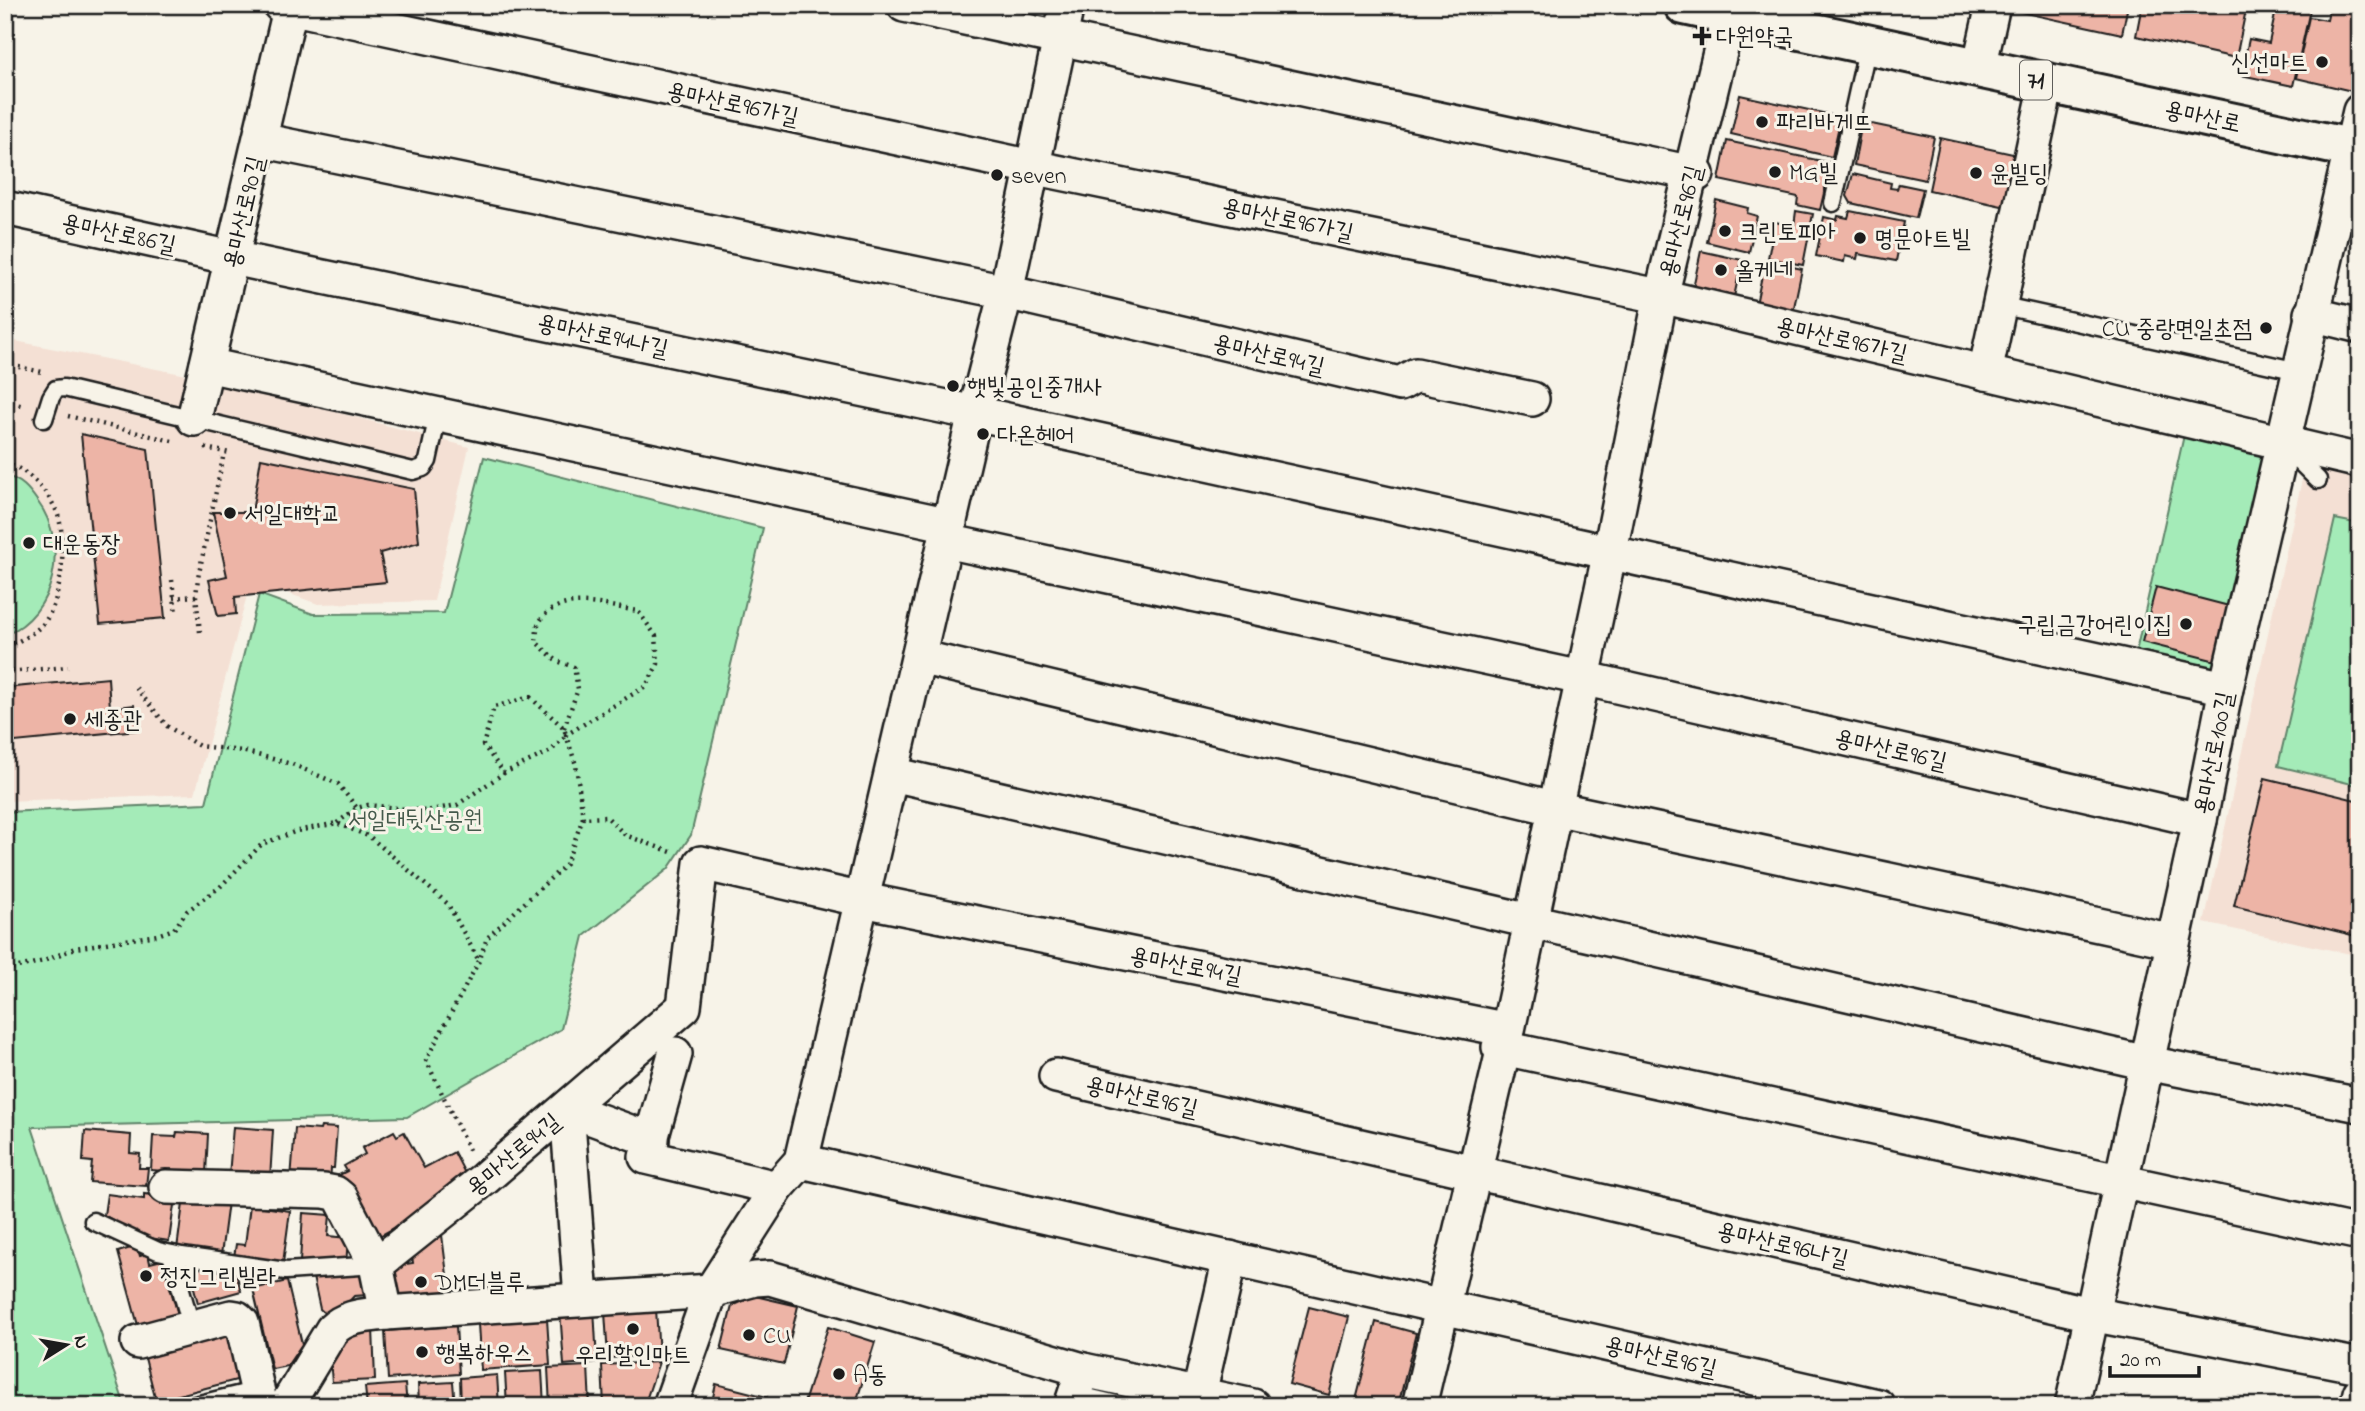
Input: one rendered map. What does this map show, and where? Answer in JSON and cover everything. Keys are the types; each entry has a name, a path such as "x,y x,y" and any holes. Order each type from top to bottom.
{"main road":[{"name":"용마산로","path":"1684,5 2356,149"}],"street":[{"path":"904,5 1694,173"},
{"path":"670,1406 711,1291 777,1188 801,1161 975,413 1006,292 1067,5"},
{"path":"1979,68 1993,5"},
{"name":"용마산로90길","path":"191,436 260,140 287,6"},
{"name":"용마산로96가길","path":"287,6 1032,167 1661,296 2282,444"},
{"name":"용마산로96길","path":"1419,1406 1531,921 1661,296 1694,173 1730,15"},
{"path":"1985,373 2047,83"},
{"name":"용마산로100길","path":"2072,1406 2200,820 2226,688 2311,314 2356,149 2360,111"},
{"name":"용마산로94길","path":"260,140 1006,292 1399,384 1416,376 1532,399"},
{"name":"용마산로86길","path":"5,208 232,258"},
{"name":"용마산로94나길","path":"232,258 975,413"},
{"path":"2311,314 2360,326"},
{"path":"206,365 438,415 1582,678"},
{"path":"975,413 2226,688"},
{"path":"2282,444 2360,461"},
{"path":"919,657 1554,808 2173,941"},
{"name":"용마산로96길","path":"1582,678 2200,820"},
{"path":"892,774 2147,1063 2360,1105"},
{"path":"652,1139 567,1109 684,1007 701,863"},
{"name":"용마산로94길","path":"701,863 2360,1233"},
{"path":"676,1054 646,1157 777,1188"},
{"name":"용마산로96길","path":"1056,1076 1474,1174"},
{"name":"용마산로94길","path":"376,1265 567,1109"},
{"name":"용마산로94길","path":"567,1109 581,1298"},
{"path":"801,1161 1443,1306"},
{"name":"용마산로96나길","path":"1474,1174 2091,1314"},
{"path":"166,1187 335,1193 341,1198 376,1265 386,1313"},
{"path":"1199,1394 1230,1258"},
{"path":"138,1342 231,1317 237,1318 242,1322 268,1401 332,1330 351,1318 581,1298 711,1291 755,1279 771,1278 1076,1390 1199,1394 1253,1406"},
{"name":"용마산로96길","path":"1443,1306 1878,1406"},
{"path":"2091,1314 2360,1366"},
{"path":"2357,1406 2360,1392"}],"lane":[{"path":"1833,203 1868,45"},
{"path":"1999,305 2298,371"},
{"path":"39,414 56,389 65,388 191,436 414,471 423,468 428,461 438,415"},
{"path":"2282,444 2318,480"},
{"path":"93,1221 141,1244 171,1254 286,1271 376,1265"},
{"path":"171,1254 187,1311"},
{"path":"1076,1390 1115,1405"},
{"path":"191,1406 268,1401"}],"path":[{"path":"5,401 39,414"},
{"path":"61,415 191,436 224,453 198,578 196,596 200,632"},
{"path":"5,463 29,474 57,511 62,564 54,605 43,624 20,642 5,647"},
{"path":"172,580 176,613"},
{"path":"173,598 196,596"},
{"path":"5,970 44,961 75,948 157,935 174,929 187,911 220,887 262,844 297,831 337,823 357,808 393,806 426,811 457,805 503,773 551,751 566,735 646,685 658,664 656,636 638,611 585,603 565,604 548,612 538,622 536,642 557,661 573,667 578,690 564,728"},
{"path":"5,672 68,667"},
{"path":"136,688 167,726 199,746 242,751 292,764 338,784 357,808"},
{"path":"484,1179 426,1060 480,961 487,938 566,864 583,818 576,765 564,728 530,697 494,707 483,745 503,773"},
{"path":"583,818 607,817 625,835 701,863"},
{"path":"337,823 370,837 448,904 480,961"}],"shaded area":[{"name":"서일대학교","path":"5,339 217,381 469,447 434,601 318,604 251,580 195,794 5,801"},
{"path":"2305,466 2360,478 2360,956 2204,923"}],"green space":[{"path":"2184,435 2264,453 2214,679 2134,661"},
{"name":"서일대뒷산공원","path":"484,457 763,528 691,835 668,869 584,936 561,1029 407,1117 32,1127 125,1406 5,1406 5,812 206,803 259,594 313,614 444,613"},
{"name":"대운동장","path":"5,476 24,485 38,502 48,519 55,557 46,595 36,612 5,635"},
{"path":"2335,519 2360,524 2360,786 2278,766"}],"building":[{"path":"2007,5 2128,5 2122,34 2007,9"},
{"path":"2142,5 2247,5 2236,58 2136,36"},
{"path":"2277,5 2311,5 2293,86 2241,75 2249,39 2269,43"},
{"path":"2330,5 2360,5 2360,55 2352,91 2296,78 2309,17 2327,20"},
{"path":"1740,95 1841,117 1832,157 1731,134"},
{"path":"1862,122 1934,137 1925,180 1854,165"},
{"name":"윤빌딩","path":"1940,138 2022,156 2011,208 1929,190"},
{"name":"MG빌","path":"1727,141 1831,163 1820,210 1797,205 1798,197 1719,180"},
{"path":"1853,174 1891,183 1890,188 1897,189 1899,184 1923,189 1916,218 1851,203 1847,196"},
{"path":"1716,200 1748,208 1747,213 1757,216 1749,252 1707,242"},
{"path":"1796,211 1813,214 1803,265 1768,258 1775,222 1794,226"},
{"name":"명문아트빌","path":"1850,211 1904,222 1896,261 1858,254 1857,259 1845,256 1844,262 1816,256 1824,217 1837,220 1838,216 1848,218"},
{"path":"1701,251 1742,260 1732,306 1703,300 1694,283"},
{"path":"1765,261 1802,269 1792,317 1755,309"},
{"path":"81,434 148,449 165,618 100,624"},
{"path":"261,458 414,489 419,542 380,553 386,582 235,597 236,614 218,616 209,580 227,576 213,512 252,512"},
{"name":"구립금강어린이집","path":"2156,587 2229,606 2216,661 2142,642"},
{"name":"세종관","path":"108,678 110,708 134,705 137,730 5,743 5,688"},
{"path":"2265,778 2360,801 2360,937 2234,906"},
{"path":"233,1127 273,1130 270,1179 229,1176"},
{"path":"321,1127 337,1128 334,1168 331,1168 330,1182 291,1179 295,1128 320,1130"},
{"path":"85,1131 131,1135 130,1153 140,1154 139,1168 148,1168 146,1186 90,1182 92,1162 83,1161"},
{"path":"394,1131 397,1136 404,1132 424,1168 454,1152 471,1185 374,1239 339,1175 347,1171 344,1166 365,1154 362,1148"},
{"path":"177,1132 208,1134 206,1174 151,1170 153,1136 176,1137"},
{"path":"107,1194 144,1199 144,1194 175,1198 169,1241 143,1237 104,1215"},
{"path":"184,1196 228,1202 221,1255 177,1249"},
{"path":"250,1205 290,1211 283,1263 234,1257 236,1244 245,1245"},
{"path":"303,1213 330,1215 328,1236 348,1238 346,1265 300,1262"},
{"name":"DM더블루","path":"442,1235 450,1299 398,1306 393,1266 413,1263 411,1249 429,1237"},
{"name":"정진그린빌라","path":"137,1246 140,1256 148,1254 150,1263 162,1260 179,1318 139,1329 118,1252"},
{"path":"188,1265 235,1269 241,1291 198,1303"},
{"path":"367,1273 368,1295 354,1296 332,1320 320,1309 313,1277"},
{"path":"287,1281 302,1344 287,1366 272,1369 253,1289"},
{"path":"755,1296 798,1306 784,1364 721,1350 732,1306"},
{"path":"1309,1307 1349,1317 1329,1395 1289,1384"},
{"path":"594,1308 597,1362 564,1365 560,1311"},
{"path":"656,1309 659,1355 608,1358 605,1312"},
{"path":"547,1319 550,1365 481,1370 478,1324"},
{"path":"1376,1322 1416,1333 1398,1406 1378,1406 1356,1400"},
{"name":"행복하우스","path":"456,1326 459,1374 388,1379 385,1331"},
{"name":"A동","path":"828,1327 875,1342 855,1406 803,1406"},
{"path":"373,1328 375,1380 332,1382 330,1359 353,1329"},
{"path":"233,1331 244,1378 156,1401 144,1354"},
{"path":"659,1362 644,1406 604,1406 602,1365"},
{"path":"588,1366 590,1406 550,1406 548,1368"},
{"path":"542,1371 544,1406 507,1406 505,1373"},
{"path":"497,1375 499,1406 461,1406 460,1378"},
{"path":"453,1382 455,1406 419,1406 418,1384"},
{"path":"405,1384 407,1406 367,1406 365,1387"},
{"path":"716,1384 767,1397 765,1406 711,1406"}],"place":[{"name":"다원약국","path":"1702,36"},
{"name":"신선마트","path":"2322,62"},
{"name":"파리바게뜨","path":"1762,122"},
{"name":"MG빌","path":"1775,172"},
{"name":"윤빌딩","path":"1976,173"},
{"name":"seven","path":"997,175"},
{"name":"크린토피아","path":"1725,231"},
{"name":"명문아트빌","path":"1860,238"},
{"name":"올케네","path":"1721,270"},
{"name":"CU 중랑면일초점","path":"2266,328"},
{"name":"햇빛공인중개사","path":"953,386"},
{"name":"다온헤어","path":"983,434"},
{"name":"서일대학교","path":"230,513"},
{"name":"대운동장","path":"29,543"},
{"name":"구립금강어린이집","path":"2186,624"},
{"name":"세종관","path":"70,719"},
{"name":"정진그린빌라","path":"146,1276"},
{"name":"DM더블루","path":"421,1282"},
{"name":"우리할인마트","path":"633,1329"},
{"name":"CU","path":"749,1335"},
{"name":"행복하우스","path":"422,1352"},
{"name":"A동","path":"839,1374"}]}
